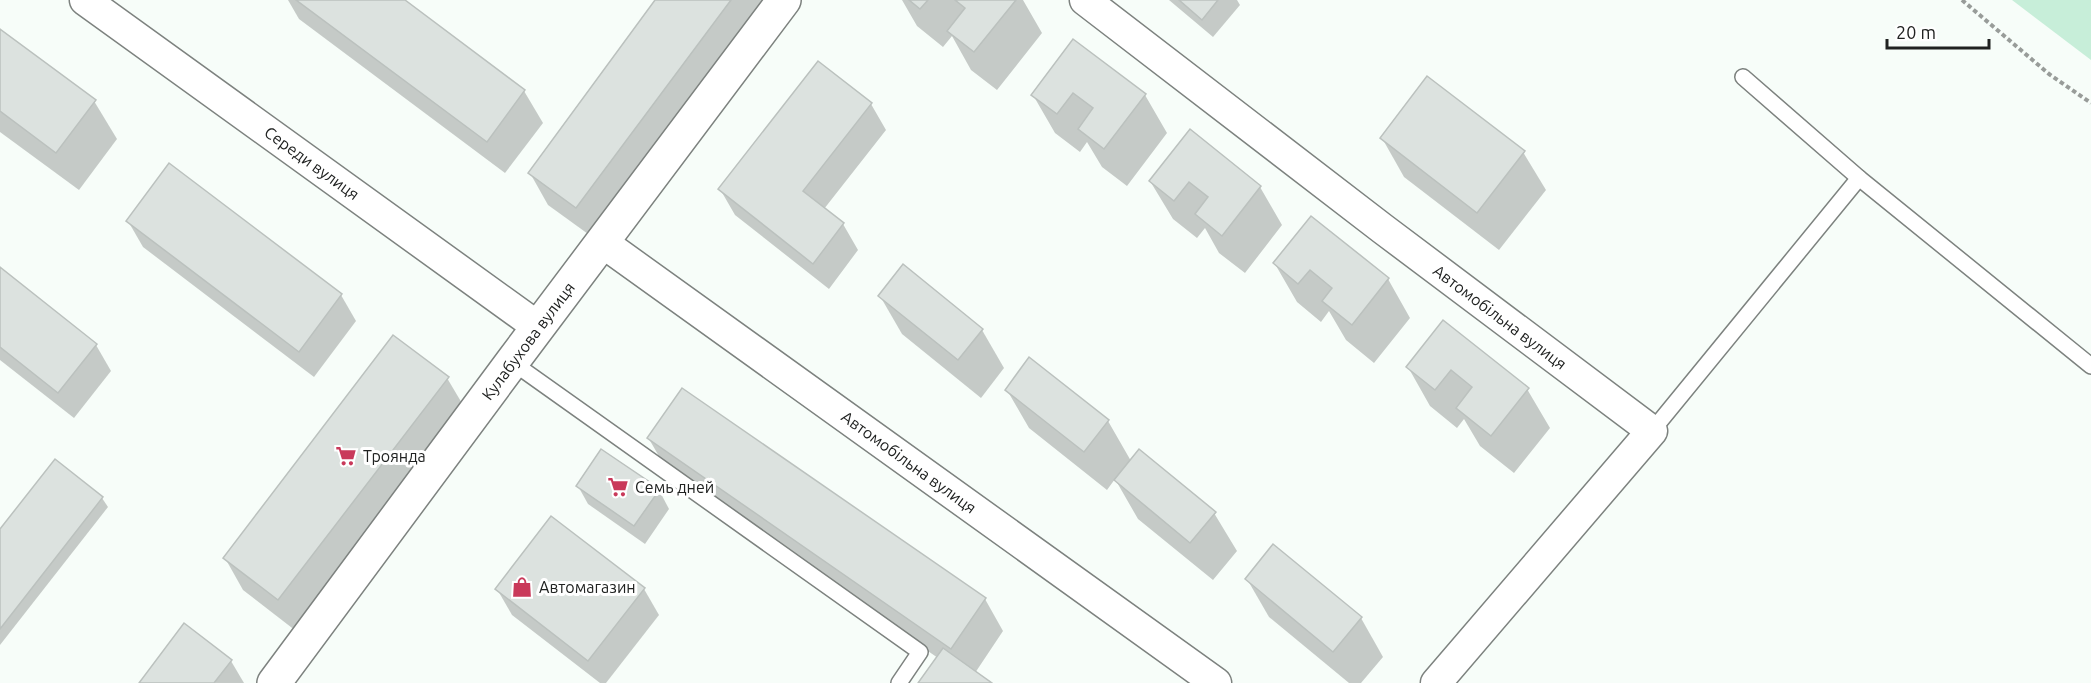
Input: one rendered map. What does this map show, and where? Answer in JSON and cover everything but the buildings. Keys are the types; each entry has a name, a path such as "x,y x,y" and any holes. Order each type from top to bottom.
{"street":[{"name":"Середи вулиця","path":"85,0 538,327"},
{"name":"Кулабухова вулиця","path":"274,683 784,0"},
{"name":"Автомобільна вулиця","path":"1085,0 1383,229 1653,431"},
{"name":"Автомобільна вулиця","path":"602,242 1216,683"},
{"path":"1436,683 1653,431"}],"lane":[{"path":"1743,77 1859,178 2091,366"},
{"path":"1653,431 1859,178"},
{"path":"512,362 920,652 899,683"}],"path":[{"path":"1962,0 2049,75 2091,103"}],"green space":[{"path":"2012,0 2091,0 2091,60"}],"place":[{"name":"Троянда","path":"346,456"},
{"name":"Семь дней","path":"618,487"},
{"name":"Автомагазин","path":"522,587"}]}
